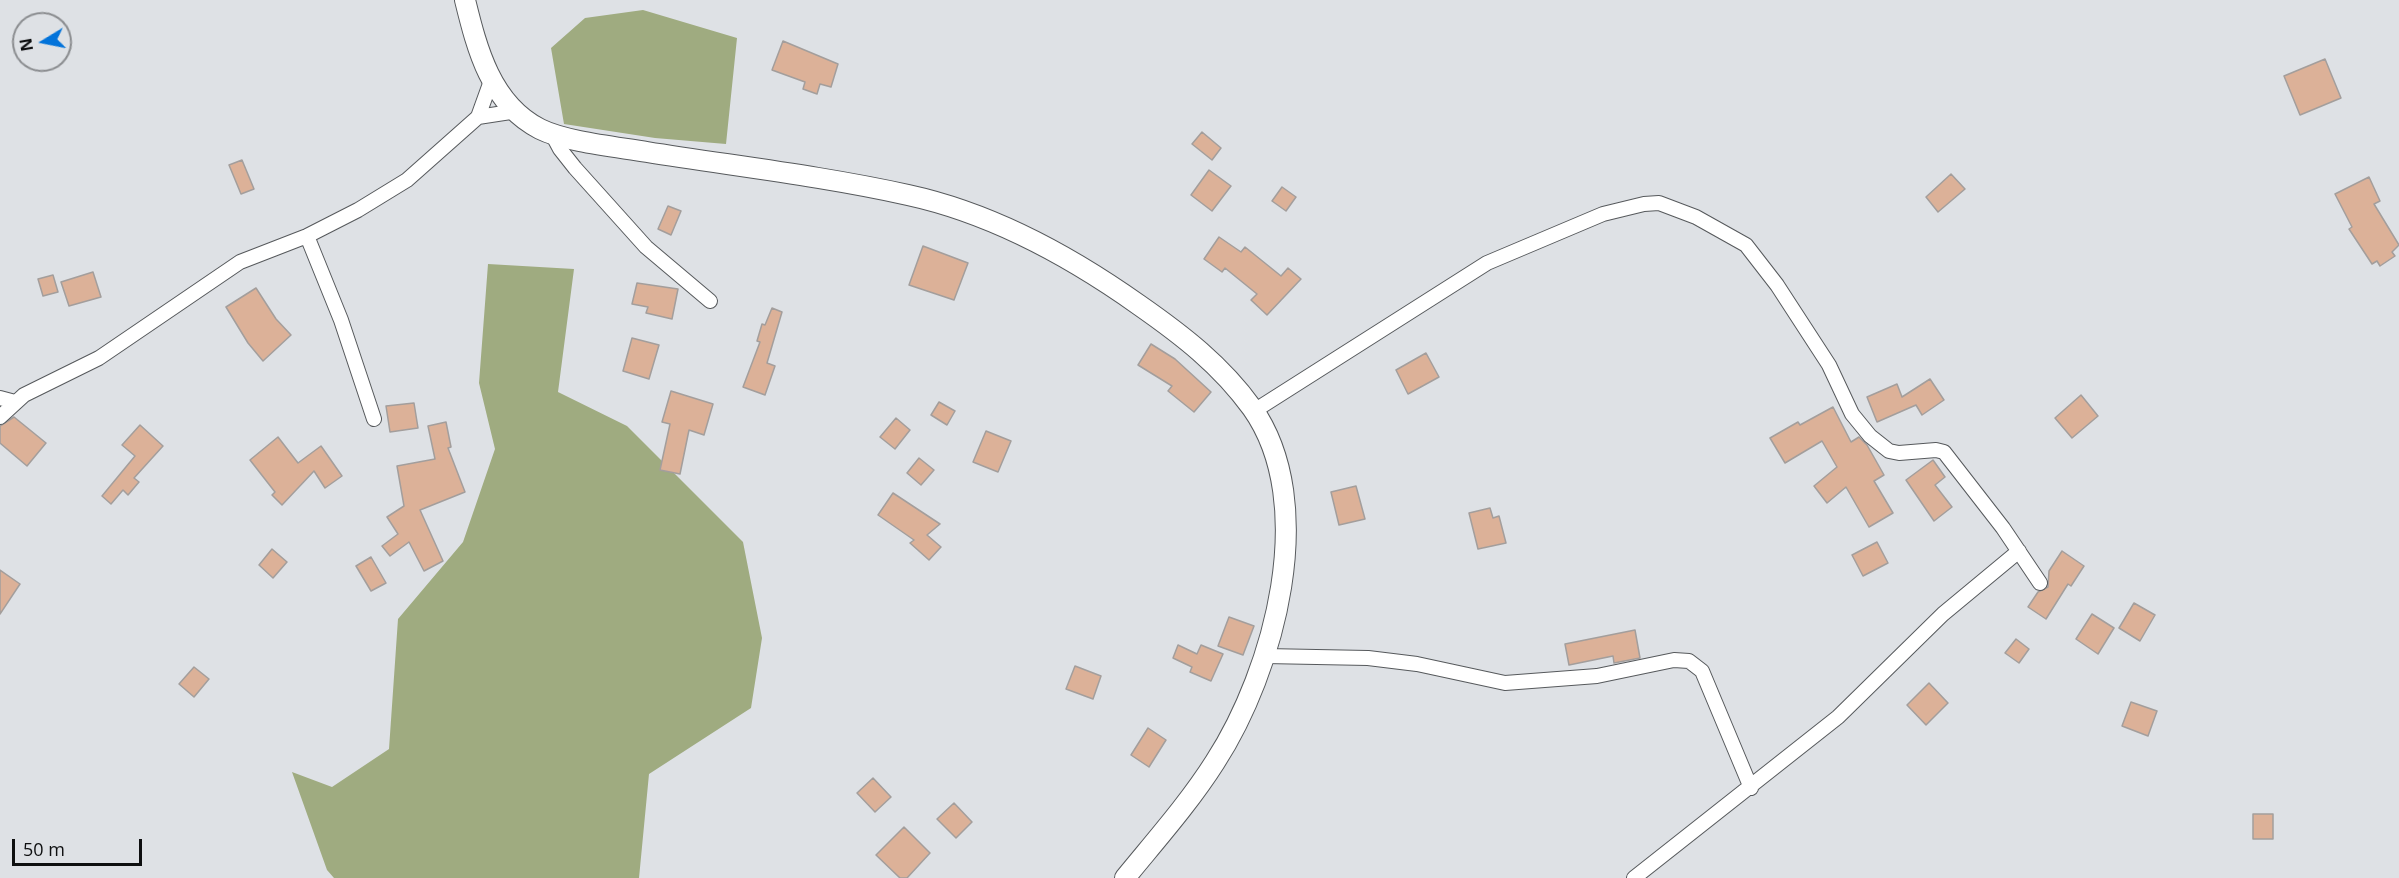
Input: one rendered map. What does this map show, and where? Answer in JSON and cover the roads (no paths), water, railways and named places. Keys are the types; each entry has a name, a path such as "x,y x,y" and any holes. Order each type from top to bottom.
{"street":[{"path":"465,0 473,33 491,81 517,111 538,128 552,134 870,187 957,208 1037,243 1114,287 1192,343 1218,367 1254,411 1274,454 1285,497 1287,536 1281,586 1264,656 1216,762 1125,878"},
{"path":"0,417 15,402 99,358 240,262 307,236 358,210 407,180 478,117 491,81"},
{"path":"478,117 517,111"},
{"path":"552,134 575,168 646,247 710,301"},
{"path":"1254,411 1487,263 1603,214 1644,204 1659,203 1696,216 1746,245 1777,285 1829,365 1852,414 1870,436 1889,451 1944,452 2019,551 2040,583"},
{"path":"307,236 341,320 374,419"},
{"path":"0,398 15,402"},
{"path":"1634,878 1751,788 1838,717 1943,614 2019,551"},
{"path":"1264,656 1368,658 1417,664 1505,683 1597,676 1674,660 1689,661 1702,671 1751,788"}]}
